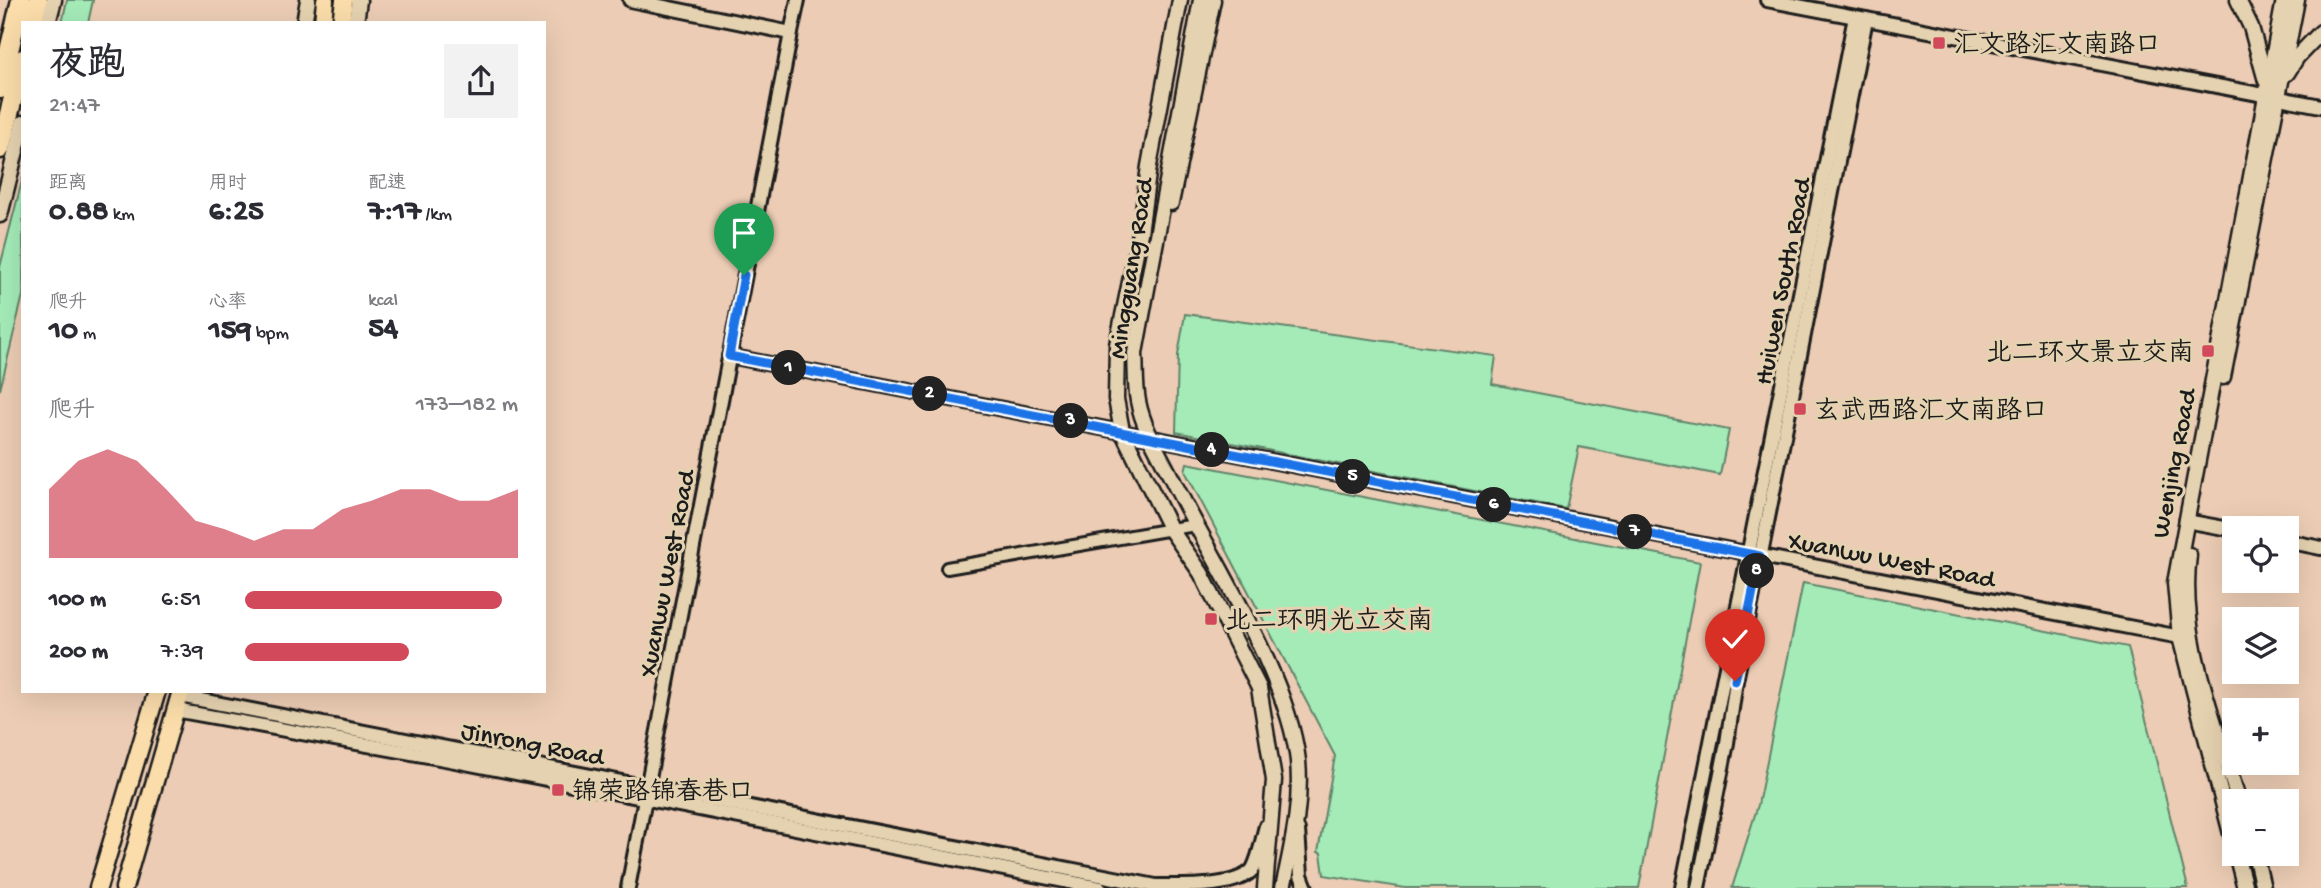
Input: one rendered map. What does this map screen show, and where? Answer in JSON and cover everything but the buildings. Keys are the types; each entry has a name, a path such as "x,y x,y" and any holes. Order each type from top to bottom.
{"highway":[{"path":"0,89 20,0"},
{"path":"33,21 38,0"},
{"path":"0,149 21,67"}],"main road":[{"path":"49,21 54,0"},
{"path":"304,21 307,0"},
{"path":"323,21 325,0"},
{"path":"341,21 344,0"},
{"path":"356,21 359,0"},
{"name":"Mingguang Road","path":"1180,0 1149,166 1140,233 1117,345 1116,399 1122,430 1171,530 1201,573 1259,688 1274,780 1265,888"},
{"name":"Mingguang Road","path":"1189,0 1166,152 1157,247 1135,353 1138,402 1152,438 1259,645 1282,699 1297,758 1297,823 1283,888"},
{"name":"Mingguang Road","path":"1140,233 1166,152 1201,0"},
{"path":"1157,247 1178,183 1213,0"},
{"path":"2238,0 2259,50 2271,95"},
{"name":"Wenjing Road","path":"2222,801 2180,637 2175,583 2190,522 2271,95 2284,0"},
{"name":"Wenjing Road","path":"2271,95 2283,80 2297,0"},
{"path":"2283,80 2297,57 2321,32"},
{"path":"0,215 21,131"},
{"name":"Wenjing Road","path":"2190,522 2185,586 2191,638 2235,789"},
{"path":"98,888 156,693"},
{"path":"124,888 179,699"},
{"name":"Wenjing Road","path":"2239,866 2245,888"},
{"path":"2258,866 2263,888"}],"street":[{"path":"630,0 791,33"},
{"name":"Xuanwu West Road","path":"628,888 798,0"},
{"path":"1767,0 2321,106"},
{"name":"Huiwen South Road","path":"1755,555 1860,18"},
{"name":"Xuanwu West Road","path":"729,356 2180,637"},
{"path":"2190,522 2222,528"},
{"path":"947,568 1195,525"},
{"path":"2299,543 2321,548"},
{"path":"1682,888 1755,555"},
{"path":"1698,888 1755,555"},
{"name":"Jinrong Road","path":"179,699 1100,888"},
{"name":"Jinrong Road","path":"646,793 1160,887 1227,886 1240,881 1253,868 1273,805"},
{"path":"1297,823 1301,875 1306,888"}],"green space":[{"path":"67,0 93,0 88,21 62,21"},
{"path":"21,185 21,303 0,390 0,267"},
{"path":"1185,314 1496,356 1492,384 1729,430 1720,475 1579,447 1566,509 1176,432 1178,355"},
{"path":"1187,463 1700,562 1639,888 1405,888 1324,875 1321,853 1318,852 1335,756 1185,471"},
{"path":"1803,583 2128,647 2188,888 1732,888 1758,805"}],"place":[{"name":"汇文路汇文南路口","path":"1939,43"},
{"name":"北二环文景立交南","path":"2208,351"},
{"name":"玄武西路汇文南路口","path":"1800,409"},
{"name":"北二环明光立交南","path":"1211,619"},
{"name":"锦荣路锦春巷口","path":"558,790"}],"route":[{"path":"744,275 729,356 1122,430 1760,556 1735,681"}]}
